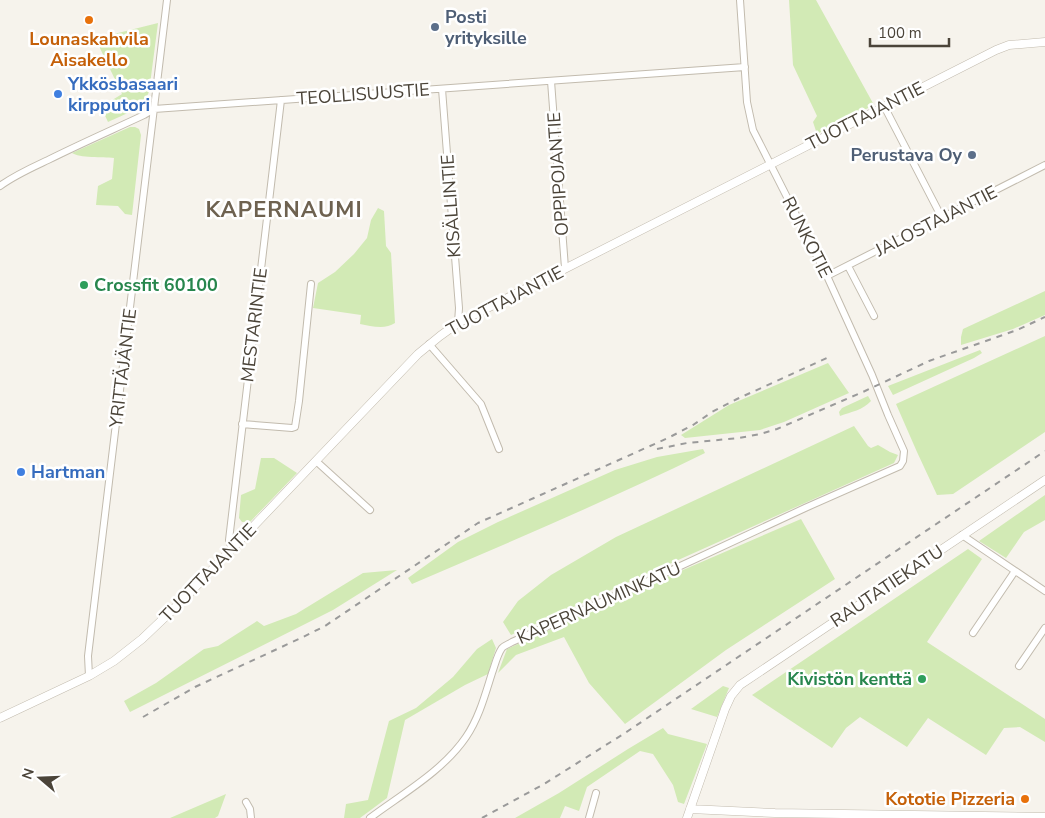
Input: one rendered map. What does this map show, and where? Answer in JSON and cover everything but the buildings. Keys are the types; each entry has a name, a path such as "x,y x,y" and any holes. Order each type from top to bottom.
{"street":[{"name":"YRITTÄJÄNTIE","path":"89,676 88,656 167,0"},
{"name":"RUNKOTIE","path":"740,0 744,67 749,115 753,130 827,276 872,375 904,451 905,456 900,466"},
{"name":"TUOTTAJANTIE","path":"0,718 89,676 114,661 142,639 183,600 418,354 458,323 996,50 1009,45 1045,42"},
{"name":"TEOLLISUUSTIE","path":"0,186 22,172 154,109 744,67"},
{"name":"OPPIPOJANTIE","path":"552,81 565,268"},
{"name":"KISÄLLINTIE","path":"442,89 459,308 458,323"},
{"name":"MESTARINTIE","path":"232,549 229,540 281,100"},
{"path":"884,106 942,218"},
{"name":"JALOSTAJANTIE","path":"827,276 1045,165"},
{"path":"848,266 874,316"},
{"path":"242,424 295,427 311,284"},
{"path":"429,344 482,404 499,449"},
{"path":"316,461 370,510"},
{"name":"KAPERNAUMINKATU","path":"370,818 433,772 459,746 476,720 497,659 505,646 900,466"},
{"name":"RAUTATIEKATU","path":"690,809 731,696 740,685 1045,480"},
{"path":"962,536 1045,591"},
{"path":"973,632 1015,571"},
{"path":"1019,666 1045,628"},
{"path":"589,818 596,793"},
{"path":"246,802 250,809 251,818"},
{"path":"687,818 690,809 774,815 1045,817"}],"green space":[{"path":"789,0 816,0 874,105 817,134 813,122 817,116 793,65"},
{"path":"158,23 149,92 146,98 126,114 108,122 101,107 122,94 97,42 114,34"},
{"path":"130,127 139,129 141,135 132,215 125,214 118,206 96,205 98,186 112,179 114,158 85,157 72,153"},
{"path":"378,208 384,211 386,246 391,253 395,323 382,327 369,326 360,324 361,315 313,308 318,283 335,272 367,238 371,220"},
{"path":"1045,291 1045,315 1013,329 961,345 963,329"},
{"path":"1045,336 1045,432 953,494 937,495 896,404"},
{"path":"980,350 982,353 974,358 893,395 888,386"},
{"path":"828,363 849,393 784,422 760,430 685,438 681,435 729,405"},
{"path":"868,396 871,401 864,407 840,416 839,412 842,408"},
{"path":"854,426 871,448 878,445 898,455 894,463 511,635 503,622 518,601 551,575 616,537"},
{"path":"703,449 705,453 522,536 412,584 408,578 458,542 498,522 615,470 657,457"},
{"path":"261,458 274,458 297,473 250,522 242,522 239,518 241,495 255,489"},
{"path":"1045,495 1045,520 1024,532 1006,558 979,541"},
{"path":"801,519 835,579 726,650 625,724 589,683 564,637 516,655 498,673 507,649"},
{"path":"968,549 982,559 927,642 1045,719 1045,742 1020,727 1004,728 986,755 928,718 907,747 860,717 846,728 832,748 752,695"},
{"path":"397,570 333,610 130,712 124,701 156,683 204,649 218,646 257,621 264,626 296,614 363,573"},
{"path":"492,639 496,648 488,674 465,685 405,720 387,798 360,818 344,818 346,804 368,800 389,721 416,708 453,677 477,649"},
{"path":"723,686 729,688 717,717 691,709"},
{"path":"663,728 668,734 707,744 684,804 678,802 673,785 653,754 640,751 587,787 579,811 565,806 560,818 515,818 559,793"},
{"path":"226,794 218,816 215,818 170,818"}],"railway":[{"path":"657,449 687,443 739,438 777,429 929,361 1017,330 1045,317"},
{"path":"143,717 195,687 325,626 478,523 668,438 737,399 827,358"},
{"path":"482,818 544,784 625,733 1045,451"}],"place":[{"name":"Lounaskahvila Aisakello","path":"89,20"},
{"name":"Posti yrityksille","path":"435,27"},
{"name":"Ykkösbasaari kirpputori","path":"58,94"},
{"name":"Perustava Oy","path":"972,155"},
{"name":"Crossfit 60100","path":"84,285"},
{"name":"Hartman","path":"21,472"},
{"name":"Kivistön kenttä","path":"922,679"},
{"name":"Kototie Pizzeria","path":"1025,799"}],"district":[{"name":"KAPERNAUMI","path":"284,210"}]}
